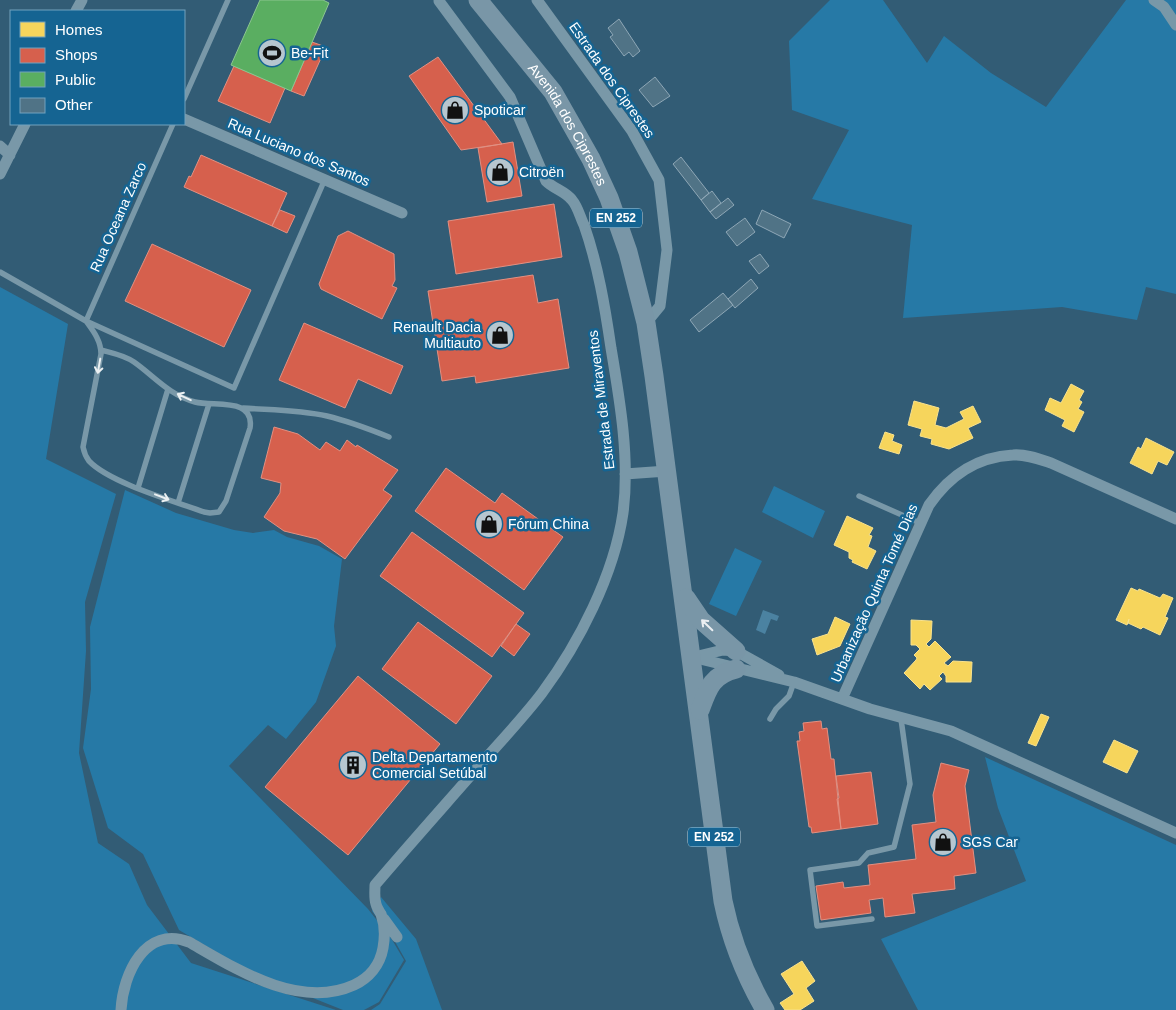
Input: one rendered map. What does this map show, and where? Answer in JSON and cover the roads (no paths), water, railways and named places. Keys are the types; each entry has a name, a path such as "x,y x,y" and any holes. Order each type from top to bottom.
{"main road":[{"name":"Avenida dos Ciprestes","path":"478,0 553,92 591,159 609,198 628,252 646,323 667,471"},
{"name":"EN 252","path":"667,471 717,862 725,910 736,951 765,1010"},
{"path":"684,594 701,620 736,660 713,682 699,711"}],"street":[{"name":"Estrada dos Ciprestes","path":"537,0 632,131 659,180 667,250 660,306 646,323"},
{"path":"1154,0 1164,7 1176,25"},
{"name":"Estrada de Miraventos","path":"382,916 376,904 375,885 526,713 561,666 595,603 608,568 623,514 625,474 618,393 608,330 590,244 579,212 573,201 566,194 552,187 546,181 510,97 439,1"},
{"name":"Rua Luciano dos Santos","path":"185,119 402,213"},
{"path":"0,174 25,125"},
{"path":"0,146 10,155"},
{"name":"Urbanização Quinta Tomé Dias","path":"1176,519 1032,456 1014,454 991,458 972,465 957,474 941,488 920,522 842,699 901,718 951,730 1176,833"},
{"path":"625,474 667,471"},
{"path":"692,657 723,650 736,660 842,699"},
{"path":"692,657 736,660 794,682"},
{"path":"382,916 397,937"},
{"path":"121,1010 125,982 131,968 149,946 169,938 178,938 189,942 252,978 280,989 314,994 331,993 347,989 359,983 379,963 383,949 384,930 382,916"}],"lane":[{"path":"185,97 228,0"},
{"name":"Rua Oceana Zarco","path":"86,321 173,125"},
{"path":"0,272 86,321 234,388 325,180"},
{"path":"86,321 98,338 101,350 84,452 89,461 100,470 138,488 178,503 210,513 219,512 224,506 250,424 250,418 243,408"},
{"path":"101,350 133,361 168,389 195,402 243,408 305,412 327,416 389,437"},
{"path":"138,488 168,389"},
{"path":"178,503 209,404"},
{"path":"859,496 920,522"},
{"path":"770,719 776,709 789,696 794,682"},
{"path":"872,919 818,926 810,870 858,863 868,853 894,847 910,784 901,718"}],"place":[{"name":"Be-Fit","path":"272,53"},
{"name":"Spoticar","path":"455,110"},
{"name":"Citroën","path":"500,172"},
{"name":"Renault Dacia Multiauto","path":"500,335"},
{"name":"Fórum China","path":"489,524"},
{"name":"Delta Departamento Comercial Setúbal","path":"353,765"},
{"name":"SGS Car","path":"943,842"}]}
